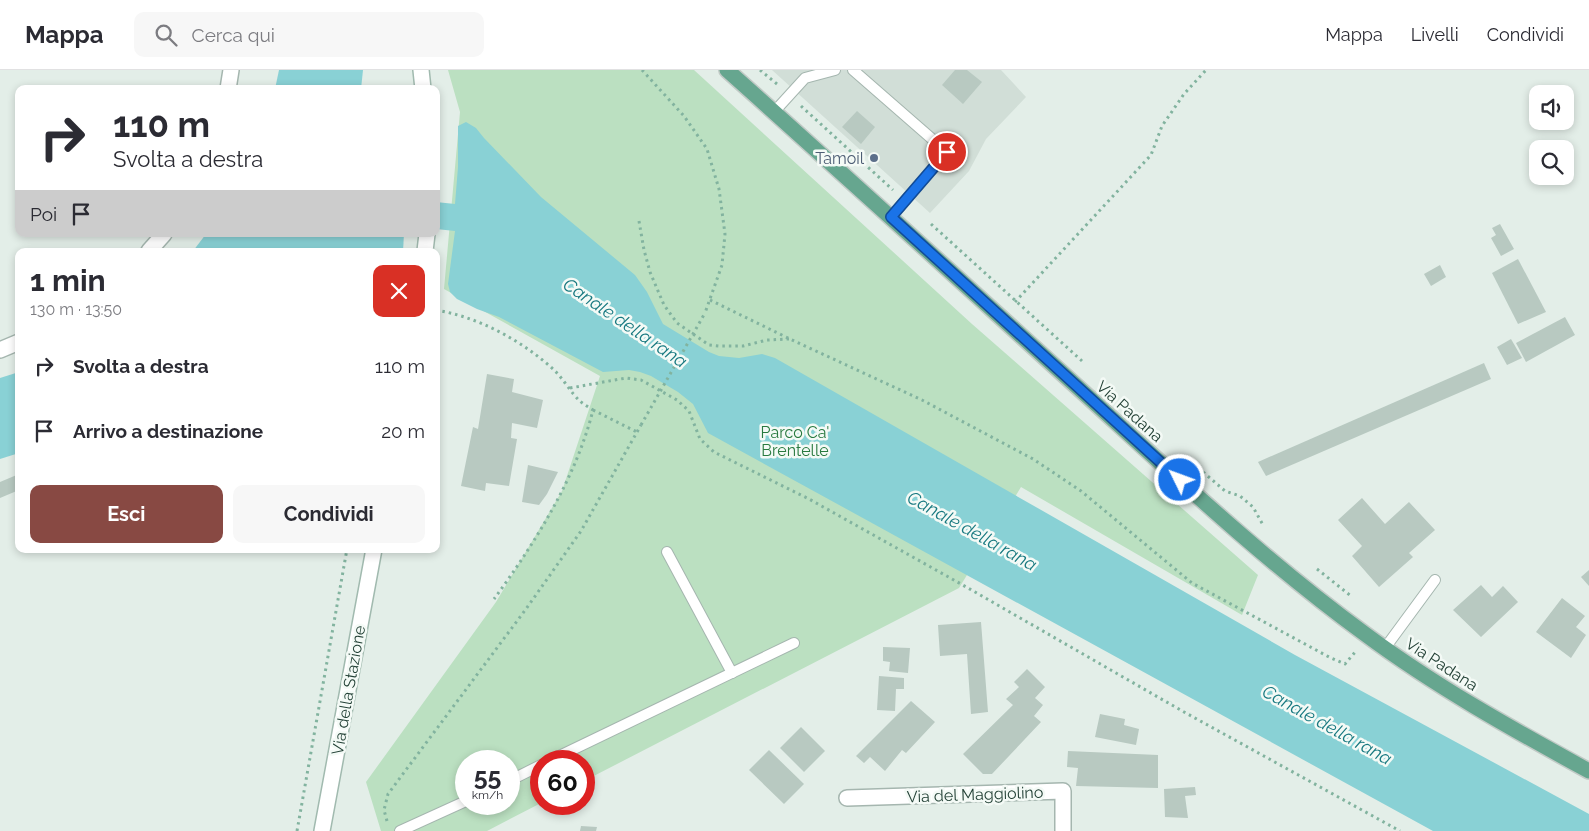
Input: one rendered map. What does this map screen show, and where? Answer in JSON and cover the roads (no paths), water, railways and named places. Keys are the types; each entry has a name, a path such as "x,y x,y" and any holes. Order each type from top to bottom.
{"main road":[{"name":"Via Padana","path":"727,70 1240,534 1322,602 1367,636 1441,686 1523,735 1589,771"}],"street":[{"path":"229,85 231,70"},
{"path":"422,70 423,85"},
{"path":"152,248 161,237"},
{"path":"0,350 15,344"},
{"name":"Via della Stazione","path":"322,831 373,553"},
{"name":"Via del Maggiolino","path":"847,798 1063,791 1063,831"}],"lane":[{"path":"774,112 805,78 834,70"},
{"path":"853,70 947,152 891,217"},
{"path":"667,552 732,673"},
{"path":"1385,648 1435,580"},
{"path":"573,750 794,643"},
{"path":"400,831 455,806"}],"water":[{"path":"279,70 363,70 361,85 276,85"},
{"name":"Canale della rana","path":"466,122 476,128 541,197 635,275 647,292 663,324 719,356 739,358 762,354 775,358 1295,655 1589,814 1589,831 1433,831 708,433 693,404 678,392 651,376 629,370 603,372 499,317 457,299 450,292 448,284 455,231 440,229 440,202 455,204 458,167 458,126"},
{"path":"204,237 404,237 403,248 195,248"},
{"path":"15,373 15,454 0,459 0,378"}],"place":[{"name":"Tamoil","path":"874,158"}],"park label":[{"name":"Parco Ca' Brentelle","path":"795,441"}]}
